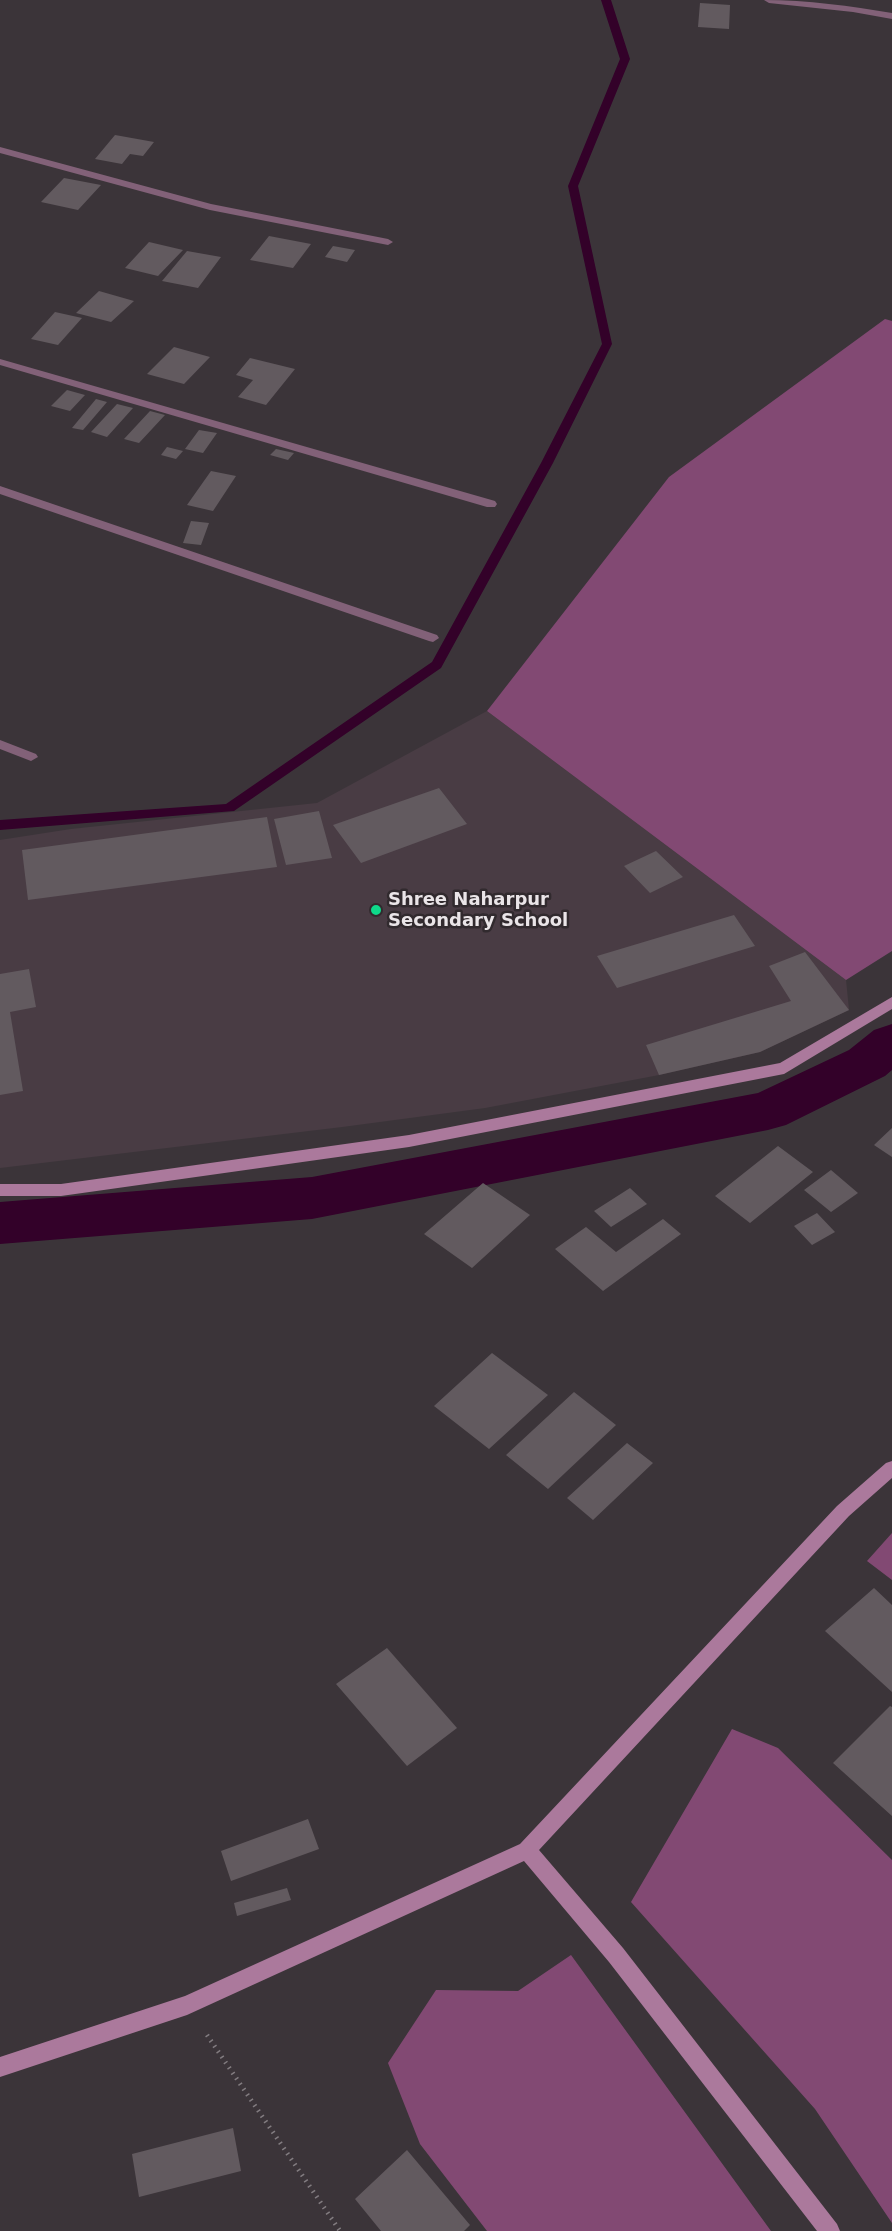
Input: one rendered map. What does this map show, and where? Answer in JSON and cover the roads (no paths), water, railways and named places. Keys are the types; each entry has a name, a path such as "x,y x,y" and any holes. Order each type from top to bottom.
{"street":[{"path":"769,0 853,9 892,16"},
{"path":"0,150 210,207 388,242"},
{"path":"0,362 491,504"},
{"path":"0,490 433,638"},
{"path":"0,744 31,757"},
{"path":"0,1190 61,1190 409,1141 784,1068 892,1002"},
{"path":"0,2067 187,2005 527,1850 843,1511 892,1468"},
{"path":"527,1850 616,1955 830,2231"}],"waterway":[{"path":"0,825 229,808 437,665 547,463 607,344 573,186 625,59 606,0"},
{"path":"0,1223 312,1198 768,1111 867,1063 892,1043"}],"place":[{"name":"Shree Naharpur Secondary School","path":"376,910"}]}
